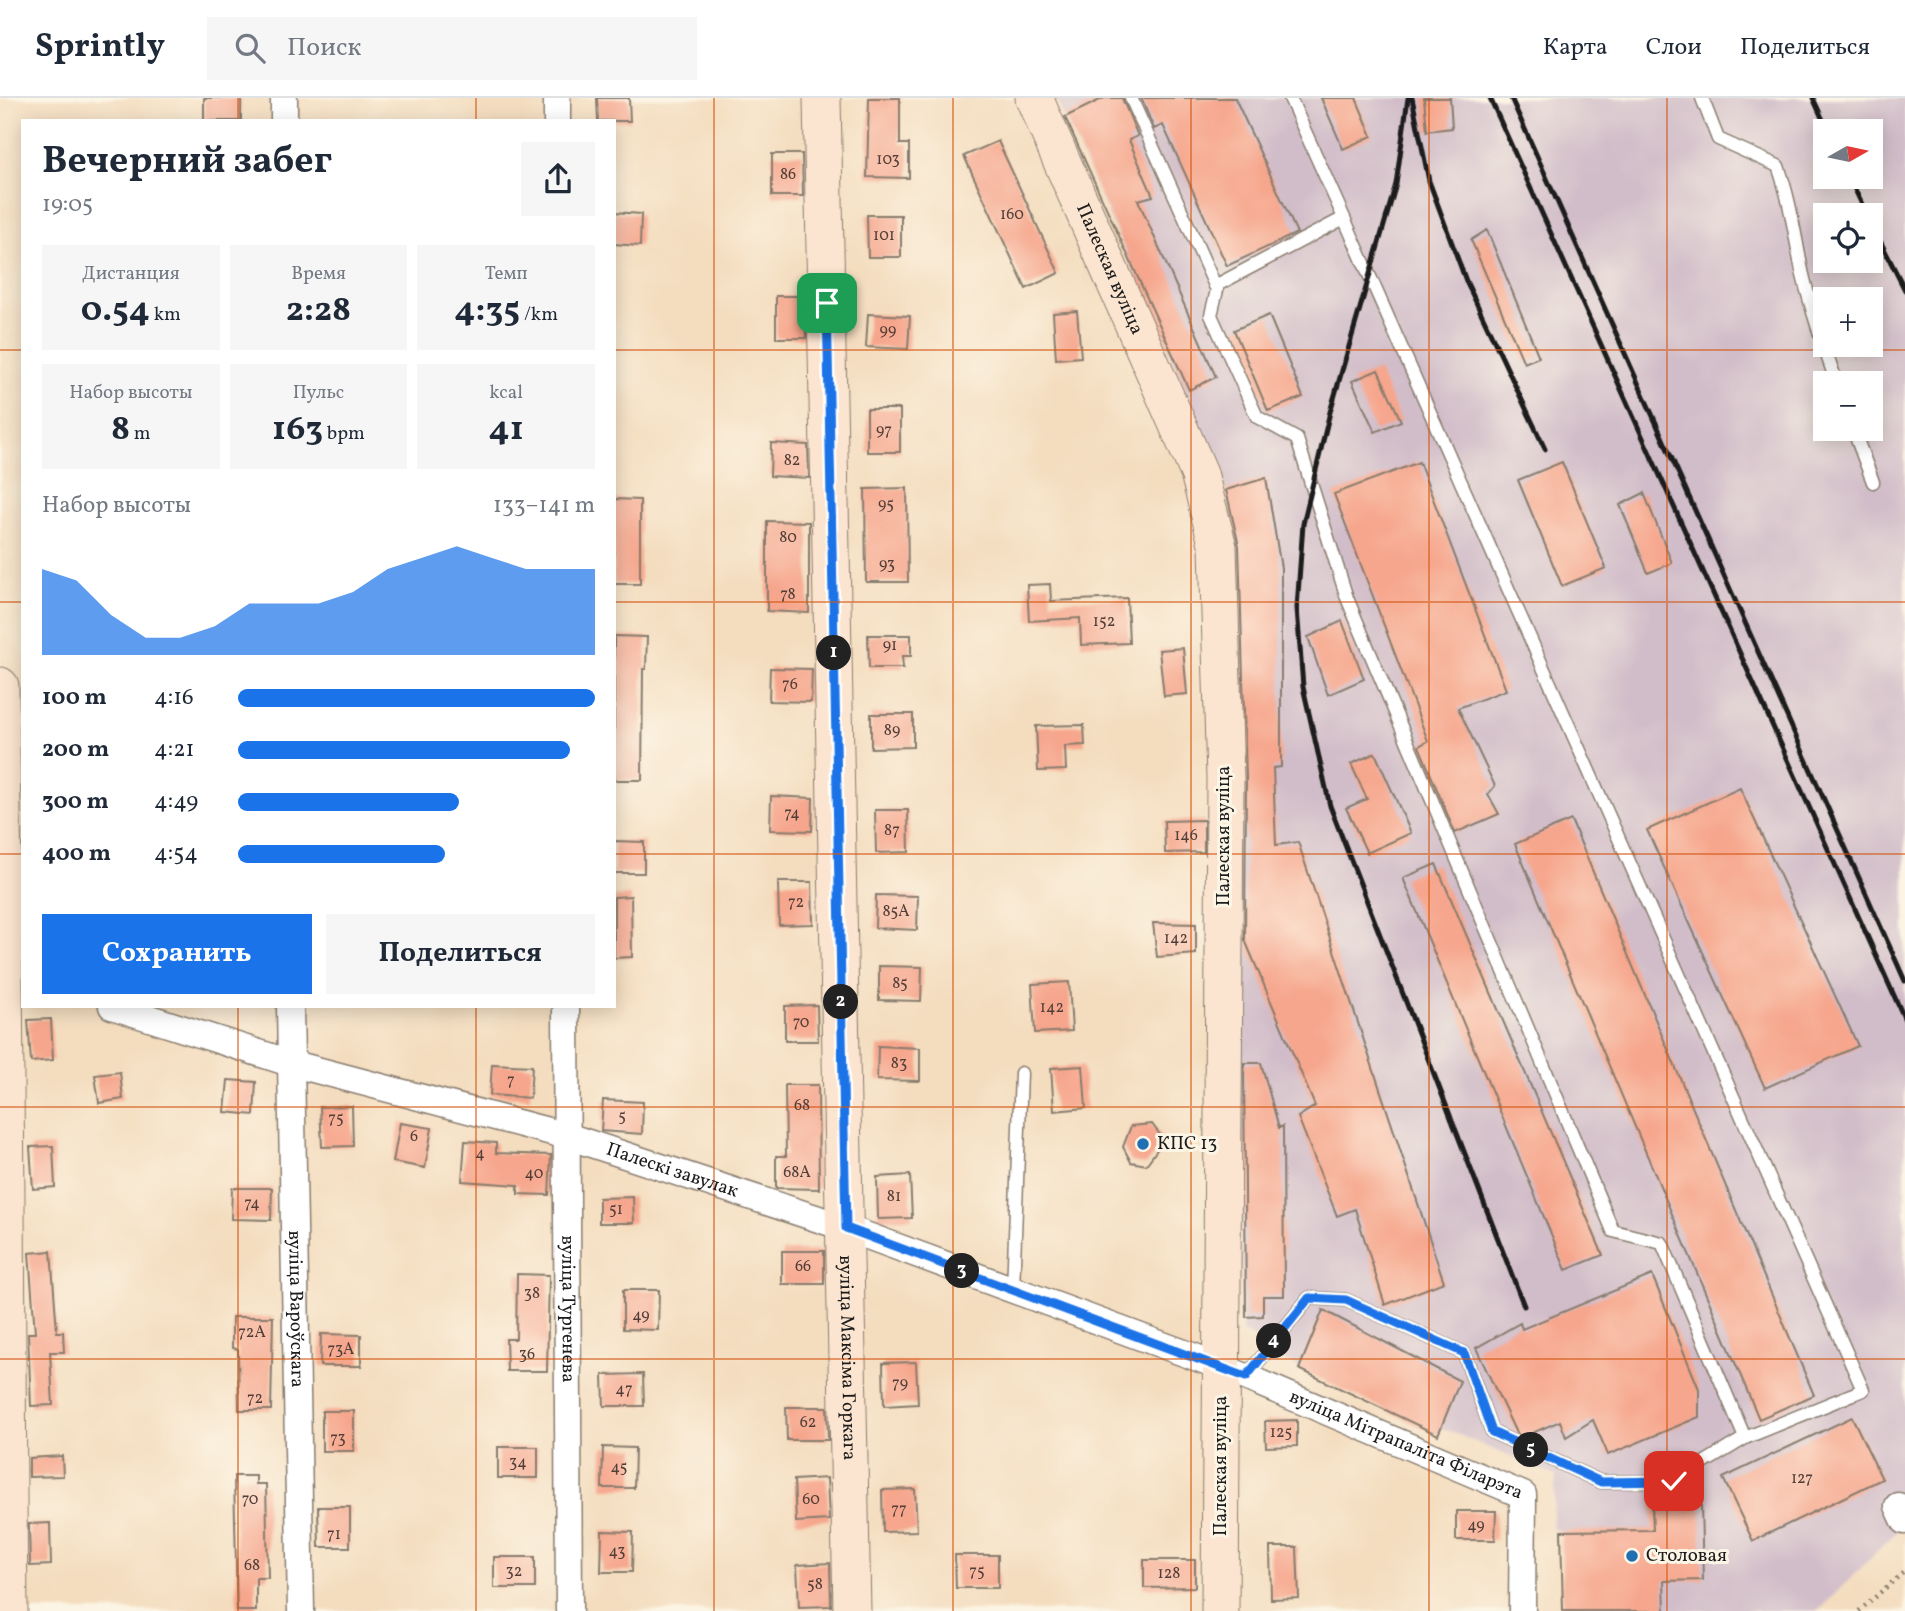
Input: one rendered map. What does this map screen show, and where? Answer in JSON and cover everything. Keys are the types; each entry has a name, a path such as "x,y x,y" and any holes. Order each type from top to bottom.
{"street":[{"path":"284,98 284,119"},
{"path":"557,98 557,119"},
{"name":"вуліца Максіма Горкага","path":"822,98 852,1611"},
{"name":"Палеская вуліца","path":"1034,98 1199,473 1218,547 1225,779 1234,1372 1220,1611"},
{"path":"0,686 14,978 4,1203 9,1611"},
{"name":"Палескі завулак","path":"118,1008 290,1063 567,1136 846,1228 1234,1372"},
{"name":"вуліца Вароўскага","path":"289,1008 301,1611"},
{"name":"вуліца Тургенева","path":"566,1008 569,1611"},
{"name":"вуліца Мітрапаліта Філарэта","path":"1234,1372 1523,1495 1522,1611"}],"lane":[{"path":"1131,98 1215,286 1211,314 1256,417 1297,439 1347,597 1613,1231 1662,1242 1745,1438"},
{"path":"1234,1372 1309,1298 1346,1300 1464,1353 1492,1432 1601,1482 1674,1481 1745,1438 1863,1390 1290,98"},
{"path":"1702,98 1717,139 1778,166 1789,198 1803,274 1819,336 1832,371"},
{"path":"1215,286 1344,218"},
{"path":"1858,441 1873,482"},
{"path":"1013,1290 1021,1073"}],"path":[{"path":"1859,1611 1905,1571"}],"shaded area":[{"path":"1056,98 1905,98 1905,1523 1818,1611 1563,1611 1561,1532 1552,1528 1556,1476 1442,1428 1438,1435 1277,1357 1263,1342 1242,1331 1238,566 1226,490 1163,336"}],"building":[{"path":"204,98 241,98 241,119 204,119"},
{"path":"597,98 629,98 630,121 598,119"},
{"path":"869,98 900,98 900,144 909,144 909,178 867,177"},
{"path":"1104,98 1122,98 1138,136 1129,140 1153,196 1138,200 1216,377 1189,390 1065,117"},
{"path":"1141,98 1235,98 1297,233 1227,266 1163,125 1154,129"},
{"path":"1321,98 1356,98 1372,136 1343,149"},
{"path":"1424,98 1450,98 1452,128 1427,131"},
{"path":"998,141 1059,273 1026,289 964,156"},
{"path":"772,154 802,154 803,196 772,196"},
{"path":"616,212 641,214 640,246 616,244"},
{"path":"867,215 901,215 901,257 868,257"},
{"path":"1487,230 1539,357 1524,363 1471,240"},
{"path":"776,296 805,296 806,338 776,338"},
{"path":"1077,311 1081,357 1056,359 1053,313"},
{"path":"868,314 910,316 908,349 866,347"},
{"path":"1269,315 1303,397 1268,411 1234,330"},
{"path":"1378,370 1401,421 1375,432 1352,381"},
{"path":"867,409 900,409 900,452 867,452"},
{"path":"771,443 808,445 809,478 770,476"},
{"path":"1419,462 1506,690 1458,708 1495,786 1488,794 1499,814 1455,833 1419,746 1428,741 1334,494"},
{"path":"1562,462 1606,568 1562,586 1518,480"},
{"path":"1266,478 1281,568 1281,767 1273,768 1276,845 1298,842 1444,1282 1385,1305 1355,1209 1337,1216 1298,1117 1315,1106 1245,940 1246,778 1239,546 1226,490"},
{"path":"907,488 908,582 866,582 865,489"},
{"path":"1644,493 1672,563 1648,573 1620,505"},
{"path":"616,499 640,500 640,584 616,584"},
{"path":"767,521 809,522 809,613 767,611"},
{"path":"1050,584 1051,601 1127,598 1129,643 1081,645 1080,618 1029,621 1027,585"},
{"path":"1342,621 1364,679 1328,695 1308,637"},
{"path":"868,635 911,635 911,656 902,656 903,668 869,668"},
{"path":"616,636 647,637 646,669 643,669 642,780 616,780"},
{"path":"1183,648 1187,694 1164,696 1159,650"},
{"path":"770,668 812,669 811,702 769,701"},
{"path":"871,714 913,714 913,747 871,748"},
{"path":"1084,725 1085,745 1065,746 1066,770 1038,771 1036,726"},
{"path":"1375,753 1411,833 1367,853 1346,808 1367,799 1351,764"},
{"path":"1740,788 1858,1046 1765,1088 1647,830"},
{"path":"771,796 813,798 812,831 770,830"},
{"path":"875,810 908,810 909,852 876,853"},
{"path":"1204,820 1204,852 1165,853 1164,821"},
{"path":"1571,820 1814,1395 1759,1419 1515,844"},
{"path":"616,841 644,842 644,873 616,873"},
{"path":"1436,864 1603,1255 1566,1270 1403,878"},
{"path":"778,882 812,882 813,924 779,925"},
{"path":"876,895 918,896 917,930 875,928"},
{"path":"631,896 632,957 616,958 616,897"},
{"path":"1153,923 1196,924 1196,954 1157,957"},
{"path":"879,966 922,967 921,1001 879,1000"},
{"path":"1069,982 1072,1031 1035,1033 1032,984"},
{"path":"817,1005 818,1041 785,1041 785,1006"},
{"path":"51,1019 53,1060 31,1062 28,1020"},
{"path":"878,1046 920,1048 920,1081 877,1080"},
{"path":"1244,1063 1261,1063 1279,1128 1283,1126 1284,1296 1263,1296 1263,1316 1246,1317"},
{"path":"492,1064 532,1066 530,1098 490,1095"},
{"path":"1083,1066 1086,1108 1054,1111 1051,1068"},
{"path":"120,1072 123,1099 99,1103 95,1075"},
{"path":"228,1080 256,1082 254,1115 225,1112"},
{"path":"785,1085 818,1085 819,1189 776,1188 776,1156 786,1156"},
{"path":"603,1100 643,1102 642,1134 601,1131"},
{"path":"352,1106 353,1146 322,1147 320,1107"},
{"path":"400,1123 432,1128 425,1168 393,1162"},
{"name":"КПС 13","path":"1152,1124 1164,1140 1146,1165 1131,1162 1123,1147 1131,1126"},
{"path":"465,1141 496,1143 496,1153 551,1155 549,1195 518,1194 518,1185 462,1181"},
{"path":"53,1146 55,1187 33,1189 30,1147"},
{"path":"910,1175 912,1218 878,1219 877,1177"},
{"path":"232,1188 272,1188 271,1220 231,1219"},
{"path":"633,1197 634,1223 599,1223 599,1198"},
{"path":"51,1251 57,1332 63,1332 64,1352 50,1352 53,1405 31,1406 28,1333 35,1333 29,1253"},
{"path":"782,1251 824,1251 824,1284 782,1284"},
{"path":"517,1274 549,1275 547,1371 507,1371 506,1339 516,1339"},
{"path":"1652,1275 1699,1389 1699,1417 1608,1455 1593,1420 1566,1437 1560,1421 1523,1437 1516,1433 1476,1348 1520,1323 1522,1329"},
{"path":"623,1290 659,1290 658,1330 623,1329"},
{"path":"1323,1310 1460,1381 1438,1435 1299,1369"},
{"path":"232,1317 273,1317 271,1410 239,1410 238,1349 232,1348"},
{"path":"321,1334 361,1335 361,1366 320,1366"},
{"path":"916,1362 918,1404 884,1406 883,1363"},
{"path":"643,1374 644,1406 604,1406 603,1375"},
{"path":"786,1407 827,1407 828,1440 787,1440"},
{"path":"322,1411 354,1411 354,1451 322,1451"},
{"path":"1852,1417 1882,1479 1753,1541 1723,1478"},
{"path":"1297,1420 1297,1446 1266,1447 1265,1421"},
{"path":"498,1447 538,1447 538,1478 498,1478"},
{"path":"603,1447 635,1448 634,1488 602,1488"},
{"path":"62,1456 63,1476 29,1477 29,1458"},
{"path":"234,1476 256,1476 256,1484 266,1484 268,1578 256,1578 256,1611 237,1611"},
{"path":"827,1478 829,1520 796,1522 794,1480"},
{"path":"915,1489 917,1531 883,1532 882,1490"},
{"name":"Столовая","path":"1701,1504 1703,1580 1664,1581 1665,1611 1563,1611 1561,1531 1653,1530 1652,1505"},
{"path":"318,1507 350,1507 350,1547 319,1547"},
{"path":"1456,1511 1496,1511 1495,1540 1456,1540"},
{"path":"50,1523 51,1565 30,1566 29,1524"},
{"path":"602,1531 633,1532 632,1572 601,1572"},
{"path":"1270,1547 1297,1547 1299,1598 1271,1599"},
{"path":"955,1555 998,1555 998,1588 956,1588"},
{"path":"494,1557 535,1557 535,1588 494,1588"},
{"path":"1144,1560 1195,1560 1195,1587 1144,1588"},
{"path":"830,1563 831,1606 799,1607 797,1565"}],"railway":[{"path":"1408,98 1396,184 1330,412 1303,524 1297,608 1303,687 1330,806 1524,1306"},
{"path":"1412,98 1429,181 1466,281 1545,449"},
{"path":"1490,98 1905,1020"},
{"path":"1511,98 1905,981"},
{"path":"1813,98 1823,119"},
{"path":"1855,189 1861,203"},
{"path":"1883,247 1905,290"}],"place":[{"name":"КПС 13","path":"1143,1144"},
{"name":"Столовая","path":"1632,1556"}],"route":[{"path":"827,303 846,1228 1246,1377 1309,1298 1346,1300 1464,1353 1492,1432 1601,1482 1674,1481"}]}
